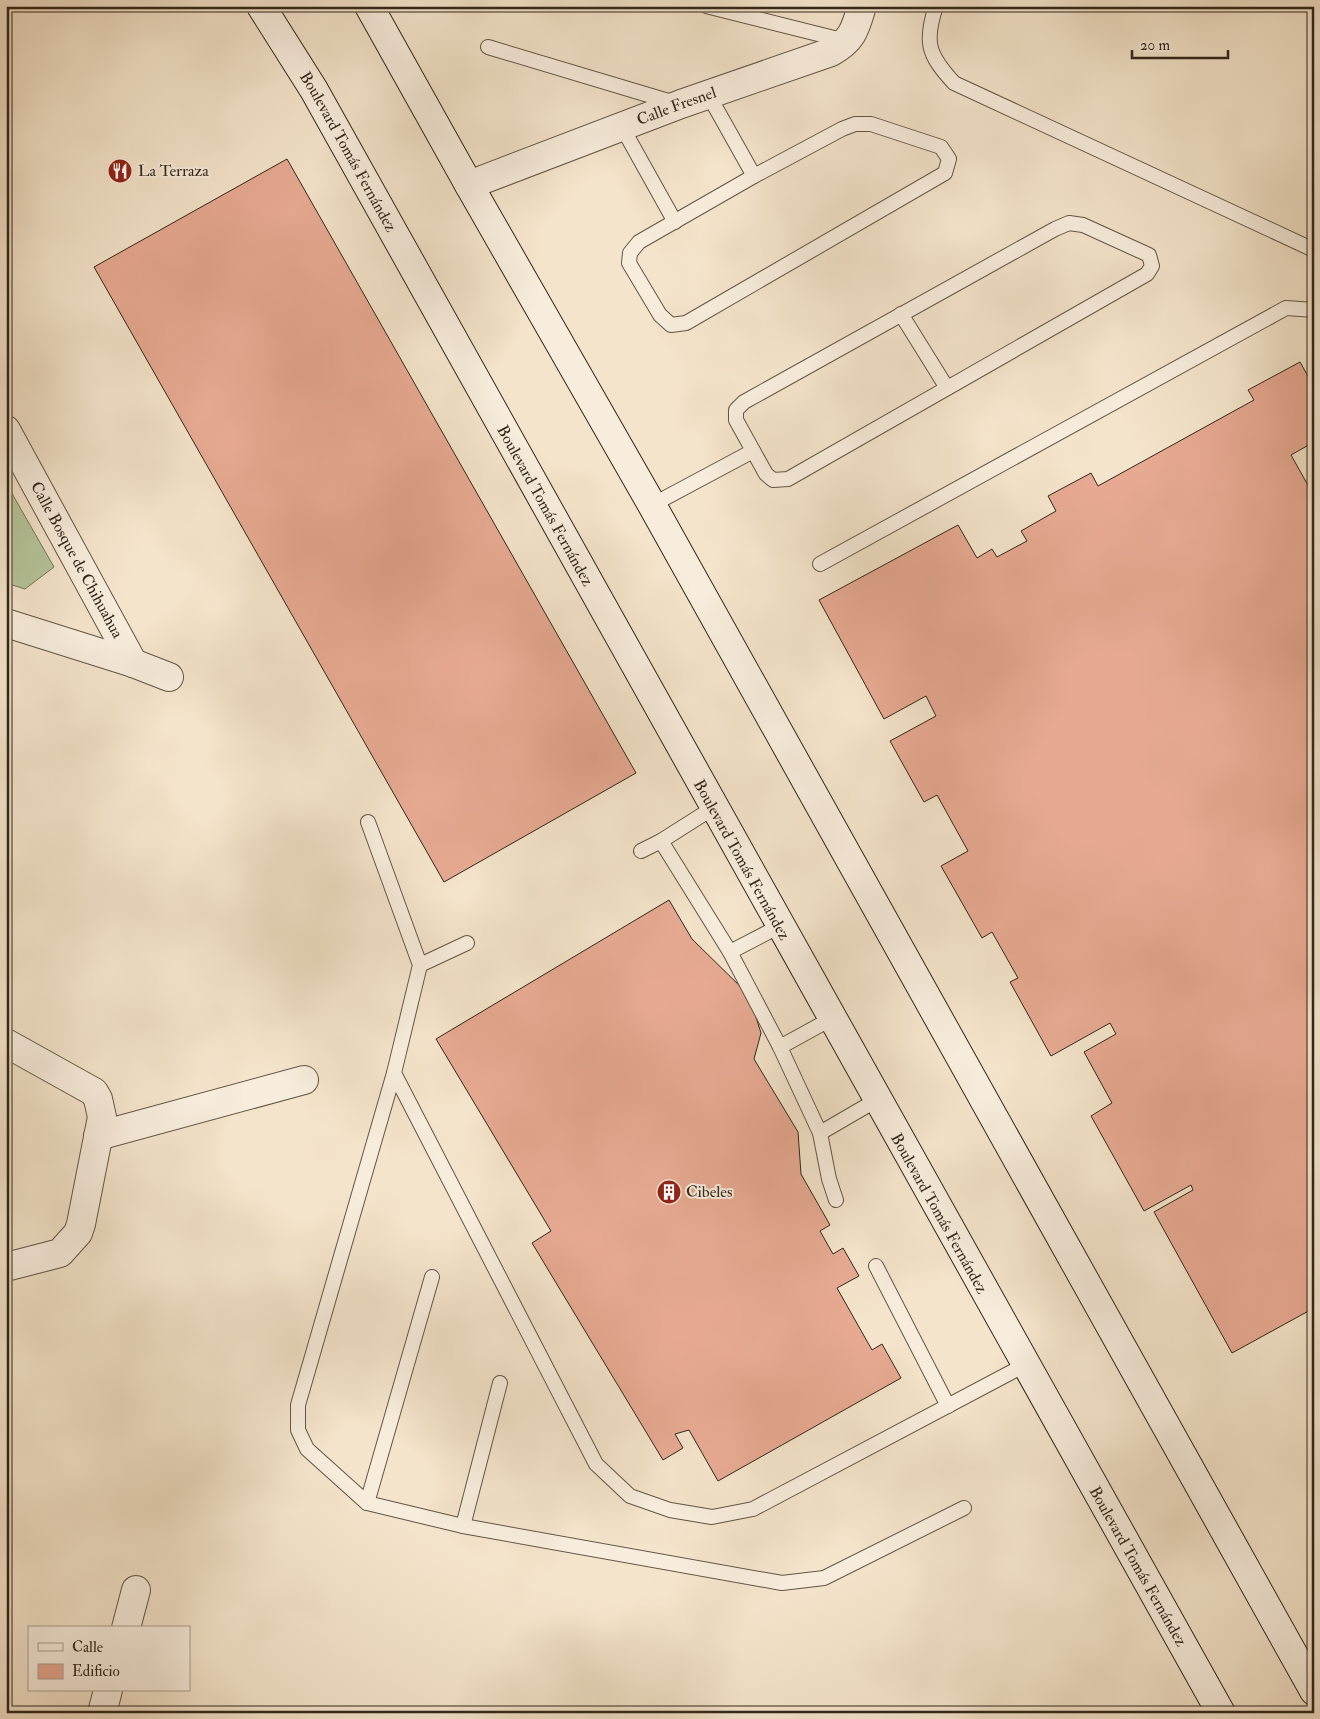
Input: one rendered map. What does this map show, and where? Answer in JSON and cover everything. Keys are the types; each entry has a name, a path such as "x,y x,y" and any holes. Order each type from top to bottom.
{"main road":[{"name":"Boulevard Tomás Fernández","path":"261,6 314,90 875,1101 1221,1713"},
{"path":"369,6 652,505 1314,1691"},
{"path":"848,41 855,31 862,6"},
{"name":"Calle Fresnel","path":"469,185 680,104 831,52 848,41"},
{"name":"Calle Bosque de Chihuahua","path":"6,430 133,663"},
{"path":"6,623 133,663 169,677"},
{"path":"6,1043 94,1092 98,1099 102,1117 78,1233 60,1252 6,1267"},
{"path":"98,1136 304,1080"},
{"path":"127,1626 136,1590"},
{"path":"102,1713 107,1692"}],"lane":[{"path":"706,6 848,41"},
{"path":"936,6 929,28 932,51 938,66 954,83 1314,250"},
{"path":"488,48 680,104"},
{"path":"708,94 754,176"},
{"path":"855,124 871,124 941,146 949,159 945,173 686,323 671,325 660,315 629,263 630,253 639,242 754,176 855,124"},
{"path":"622,127 675,222"},
{"path":"1069,223 1083,225 1149,255 1152,266 1147,274 788,479 774,480 766,474 736,420 736,410 744,402 901,314 1069,223"},
{"path":"820,564 1286,308 1314,310"},
{"path":"901,314 947,388"},
{"path":"652,505 753,451"},
{"path":"641,851 713,808"},
{"path":"368,822 420,965 394,1073 298,1405 298,1430 307,1449 367,1504 463,1526 782,1583 824,1578 964,1508"},
{"path":"660,841 730,952 780,1047 820,1133 828,1179 836,1200"},
{"path":"730,952 778,927"},
{"path":"420,965 466,943"},
{"path":"780,1047 830,1020"},
{"path":"394,1073 596,1464 630,1496 670,1510 712,1517 753,1509 1024,1366"},
{"path":"820,1133 875,1101"},
{"path":"876,1266 948,1406"},
{"path":"367,1504 432,1276"},
{"path":"463,1526 500,1383"}],"green space":[{"path":"6,483 54,567 25,589 6,583"}],"building":[{"path":"287,159 636,773 444,882 94,267"},
{"path":"1300,362 1314,387 1314,442 1291,455 1314,496 1314,1308 1232,1353 1154,1212 1193,1190 1191,1185 1144,1211 1091,1116 1112,1103 1084,1052 1116,1034 1110,1023 1051,1056 1010,982 1018,978 992,932 982,938 941,866 968,851 937,795 924,802 890,741 936,716 926,696 884,719 819,600 958,525 977,558 992,549 997,557 1027,541 1021,531 1056,511 1048,496 1091,473 1098,486 1254,400 1248,390"},
{"name":"Cibeles","path":"669,900 692,939 749,995 761,1033 754,1059 798,1132 801,1174 830,1225 820,1231 833,1254 843,1248 859,1276 837,1288 872,1350 882,1344 901,1378 718,1481 689,1430 675,1434 683,1448 663,1460 532,1243 551,1231 436,1039"}],"place":[{"name":"La Terraza","path":"120,171"},
{"name":"Cibeles","path":"669,1192"}]}
